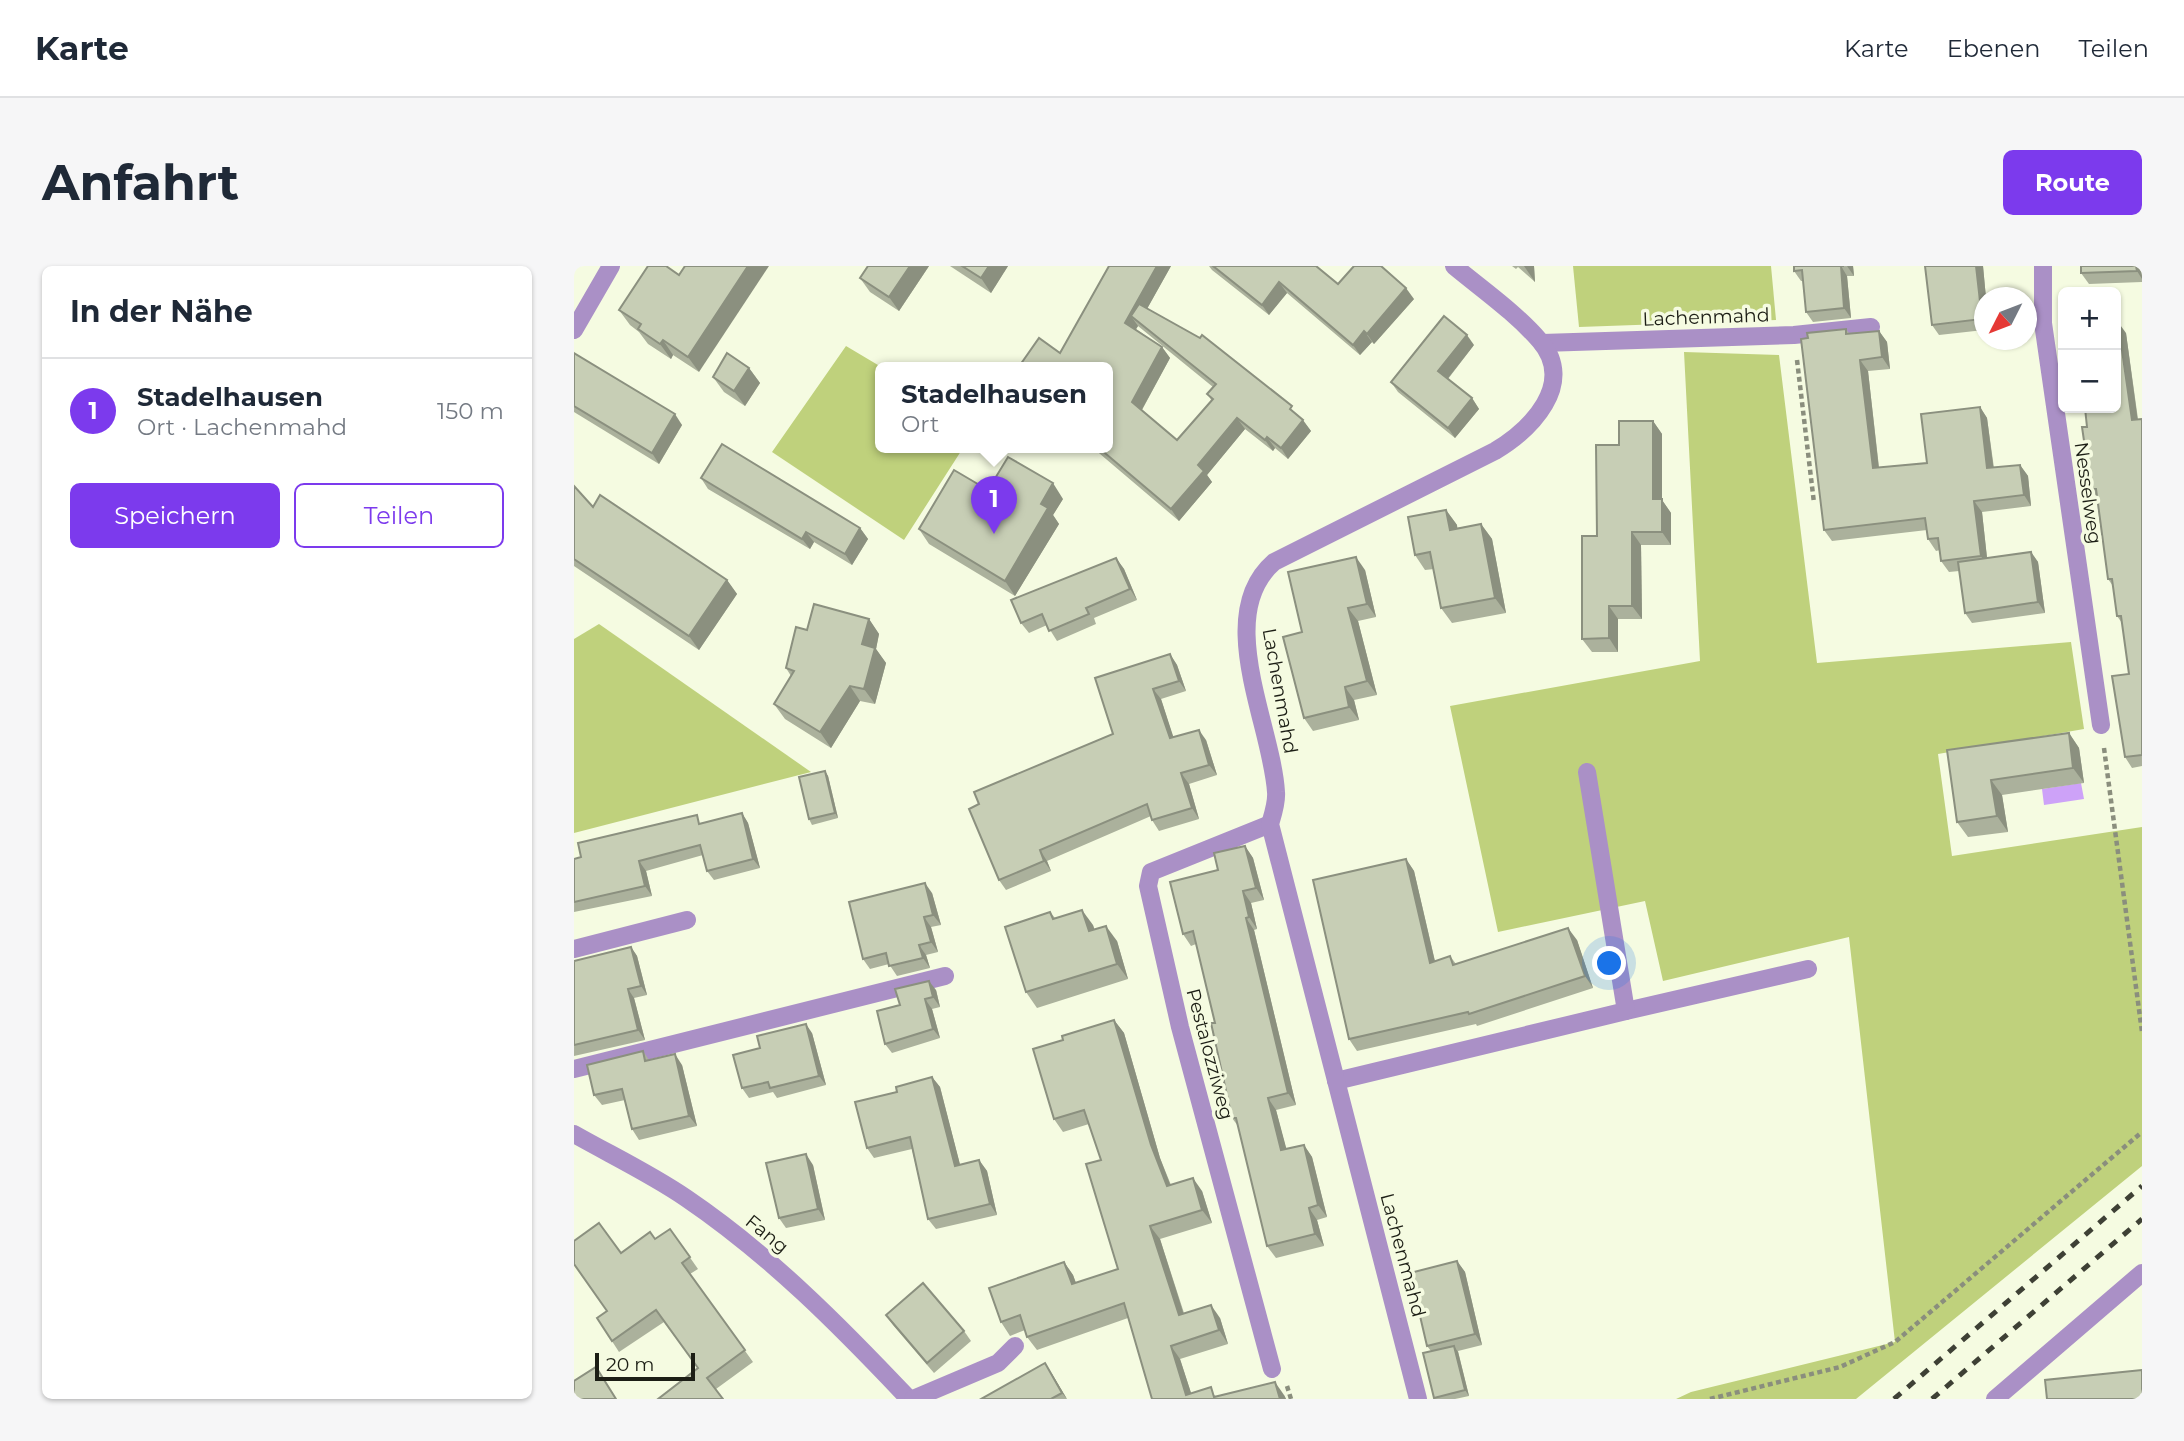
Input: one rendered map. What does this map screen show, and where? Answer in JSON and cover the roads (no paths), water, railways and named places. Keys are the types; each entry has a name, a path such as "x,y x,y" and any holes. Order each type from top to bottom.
{"street":[{"path":"574,330 611,266"},
{"path":"1454,266 1542,343"},
{"name":"Nesselweg","path":"2043,266 2043,323 2101,725"},
{"name":"Lachenmahd","path":"1418,1399 1270,824 1276,792 1246,641 1251,593 1260,574 1274,562 1520,436 1542,412 1550,396 1552,368 1542,343 1794,335 1871,327"},
{"path":"1587,772 1626,1011"},
{"name":"Pestalozziweg","path":"1270,824 1151,872 1148,886 1180,1027 1272,1369"},
{"path":"574,949 687,920"},
{"path":"1336,1081 1808,969"},
{"path":"574,1069 945,975"},
{"name":"Fang","path":"574,1134 685,1197 749,1245 821,1308 911,1399"},
{"path":"1995,1399 2142,1273"},
{"path":"911,1399 998,1363 1015,1346"}],"railway":[{"path":"1894,1399 2142,1186"},
{"path":"1932,1399 2142,1219"}],"place":[{"name":"Stadelhausen","path":"994,534"}]}
